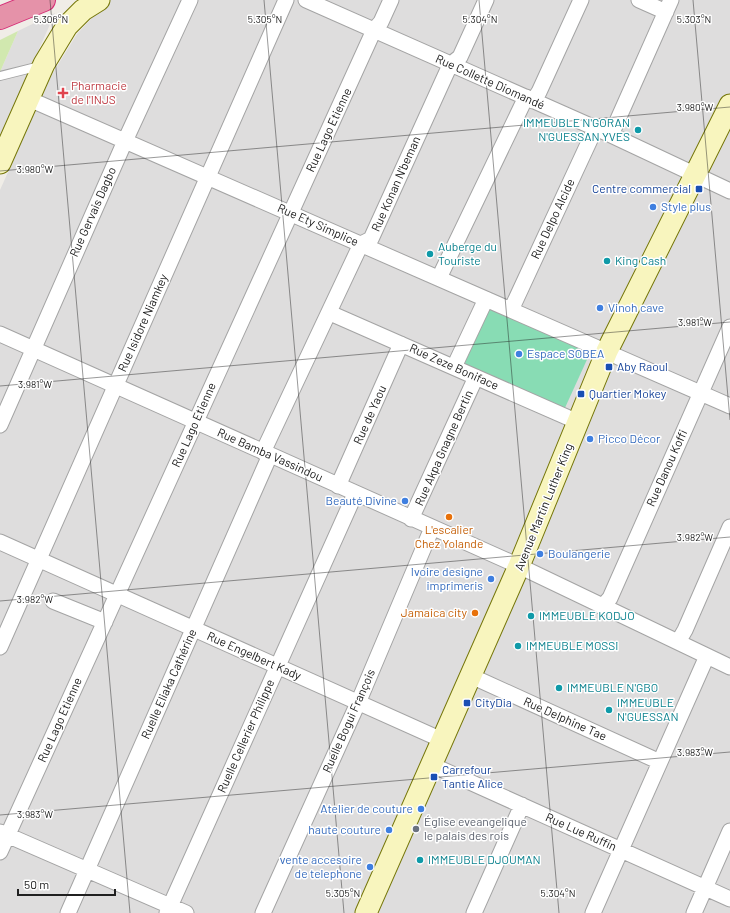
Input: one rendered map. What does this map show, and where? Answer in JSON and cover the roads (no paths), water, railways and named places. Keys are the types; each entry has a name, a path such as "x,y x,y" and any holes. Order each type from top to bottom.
{"highway":[{"path":"0,18 44,0"}],"street":[{"path":"1,155 44,64 67,26 83,10 99,0"},
{"name":"Rue Gervais Dagbo","path":"0,425 125,141 190,0"},
{"name":"Rue Isidore Niamkey","path":"0,646 286,0"},
{"name":"Rue Collette Diomandé","path":"306,0 611,135 695,176 730,191"},
{"name":"Rue Lago Etienne","path":"0,852 4,834 105,622 374,30 381,22 391,0"},
{"name":"Rue Konan N'beman","path":"266,454 361,244 371,239 450,65 460,57 486,0"},
{"path":"439,278 530,99 539,92 580,0"},
{"path":"611,135 668,6 639,0"},
{"name":"Rue Ety Simplice","path":"28,99 730,406"},
{"name":"Avenue Martin Luther King","path":"366,913 519,566 607,352 730,104"},
{"name":"Rue Delpo Alcide","path":"511,310 595,129"},
{"path":"454,367 486,299"},
{"name":"Rue Zeze Boniface","path":"330,312 578,422"},
{"name":"Rue Danou Koffi","path":"602,607 610,598 730,326"},
{"name":"Rue Bamba Vassindou","path":"0,334 519,566 730,667"},
{"name":"Rue de Yaou","path":"338,486 401,344"},
{"name":"Rue Akpa Gnagne Bertin","path":"412,519 476,377"},
{"name":"Ruelle Eliaka Cathérine","path":"68,913 194,629 266,454"},
{"name":"Ruelle Cellerier Philippe","path":"169,909 355,494"},
{"path":"678,642 685,630 730,527"},
{"name":"Ruelle Bogui François","path":"263,913 358,703 432,528"},
{"name":"Rue Engelbert Kady","path":"0,542 277,668 442,740"},
{"path":"53,601 105,622"},
{"path":"593,913 707,656"},
{"name":"Rue Delphine Tae","path":"471,676 660,762"},
{"name":"Rue Lue Ruffin","path":"432,764 730,899"},
{"path":"474,913 522,805"},
{"path":"694,913 730,831"},
{"path":"4,834 169,909 186,913"}],"lane":[{"path":"0,76 44,64"}],"place":[{"name":"Pharmacie de l'INJS","path":"63,93"},
{"name":"IMMEUBLE N'GORAN N'GUESSAN YVES","path":"638,130"},
{"name":"Centre commercial","path":"699,189"},
{"name":"Style plus","path":"653,207"},
{"name":"Auberge du Touriste","path":"430,254"},
{"name":"King Cash","path":"607,261"},
{"name":"Vinoh cave","path":"600,308"},
{"name":"Espace SOBEA","path":"519,354"},
{"name":"Aby Raoul","path":"609,367"},
{"name":"Quartier Mokey","path":"581,394"},
{"name":"Picco Décor","path":"590,439"},
{"name":"Beauté Divine","path":"405,501"},
{"name":"L'escalier Chez Yolande","path":"449,517"},
{"name":"Boulangerie","path":"540,554"},
{"name":"Ivoire designe imprimeris","path":"491,579"},
{"name":"Jamaica city","path":"475,613"},
{"name":"IMMEUBLE KODJO","path":"531,616"},
{"name":"IMMEUBLE MOSSI","path":"518,646"},
{"name":"IMMEUBLE N'GBO","path":"559,688"},
{"name":"CityDia","path":"467,703"},
{"name":"IMMEUBLE N'GUESSAN","path":"609,710"},
{"name":"Carrefour Tantie Alice","path":"434,777"},
{"name":"Atelier de couture","path":"421,809"},
{"name":"Église eveangelique le palais des rois","path":"416,829"},
{"name":"haute couture","path":"389,830"},
{"name":"IMMEUBLE DJOUMAN","path":"420,860"},
{"name":"vente accesoire de telephone","path":"370,867"}]}
